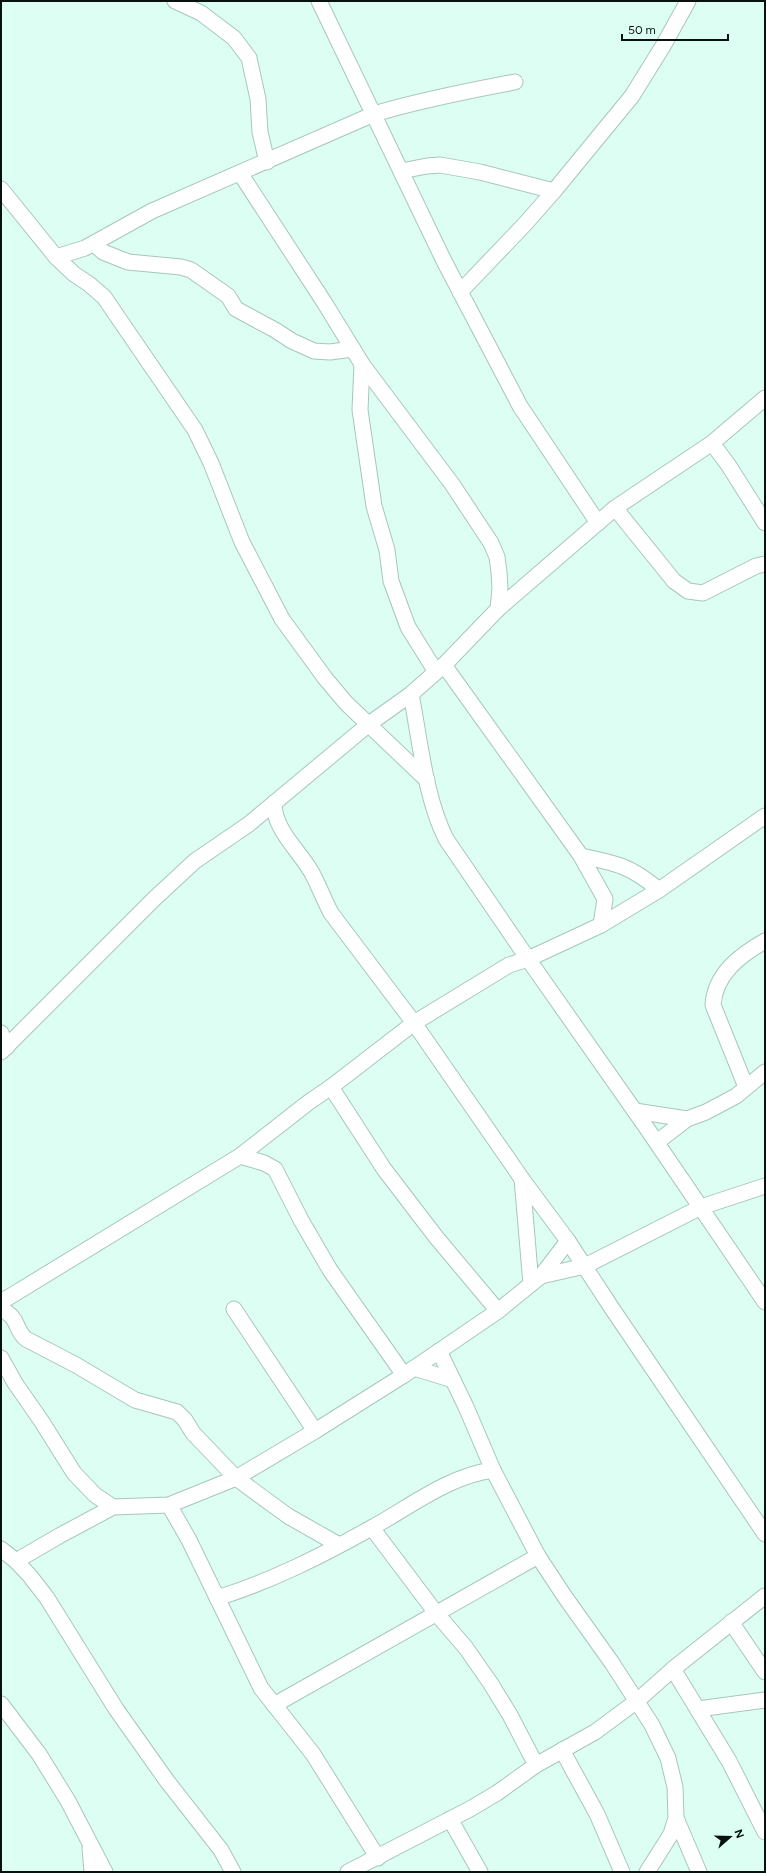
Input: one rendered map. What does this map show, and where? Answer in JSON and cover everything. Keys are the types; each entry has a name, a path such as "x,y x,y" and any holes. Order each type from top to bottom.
{"street":[{"path":"175,1 200,13 234,38 246,54 256,86 260,132 267,162"},
{"path":"319,1 444,261 520,406 598,523"},
{"path":"460,292 525,224 554,191 632,96 663,46 688,1"},
{"path":"56,257 73,253 94,244 152,211 374,114 453,93 515,82"},
{"path":"401,171 440,165 480,172 554,191"},
{"path":"240,173 362,364 452,484 491,543 499,572 500,588 498,609"},
{"path":"1,189 56,257 74,274 104,297 195,430 214,470 242,542 282,619 325,678 346,703 427,780"},
{"path":"94,244 103,252 128,262 181,267 191,270 228,296 236,309 292,341 314,351 330,352 353,350"},
{"path":"362,364 360,410 374,506 387,550 392,581 408,627 581,856 605,899 601,925"},
{"path":"3,1044 195,861 237,833 369,724 411,694 440,669 498,609 615,508 712,443 765,398"},
{"path":"712,443 729,466 765,523"},
{"path":"615,508 674,581 688,591 703,593 756,566 765,564"},
{"path":"411,694 427,780 439,825 446,839 528,959 657,1142 765,1302"},
{"path":"274,802 274,813 281,828 312,874 321,896 331,912 414,1024 522,1179 568,1241 765,1534"},
{"path":"339,1545 288,1516 236,1478 193,1433 185,1420 177,1412 135,1400 76,1365 26,1339 2,1302 240,1156 309,1102 414,1024 509,965 528,959 601,925 659,890 765,816"},
{"path":"581,856 612,862 627,868 642,875 659,890"},
{"path":"746,1087 713,1005 713,996 724,973 735,961 765,941"},
{"path":"657,1142 687,1119 706,1112 736,1096 765,1072"},
{"path":"331,1087 384,1169 436,1237 498,1311"},
{"path":"635,1111 687,1119"},
{"path":"240,1156 264,1163 275,1169 301,1220 330,1270 409,1372 453,1380"},
{"path":"522,1179 536,1280"},
{"path":"536,1280 585,1266 701,1207 765,1186"},
{"path":"16,1562 59,1536 113,1508 169,1506 236,1478 315,1432 409,1372 498,1311 536,1280 568,1241"},
{"path":"234,1309 315,1432"},
{"path":"439,1351 470,1414 493,1470 538,1556 652,1724 668,1758 675,1788 676,1818 671,1834 647,1872"},
{"path":"1,1358 15,1383 74,1473 95,1495 113,1508"},
{"path":"217,1598 271,1579 372,1528 447,1484 478,1472 493,1470"},
{"path":"169,1506 189,1540 261,1688 313,1754 378,1858"},
{"path":"372,1528 436,1613 466,1648 491,1684 510,1715 536,1765"},
{"path":"1,1549 30,1576 46,1598 116,1709 167,1781 221,1850 233,1872"},
{"path":"274,1705 538,1556"},
{"path":"348,1872 378,1858 497,1793 536,1765 595,1732 637,1701 672,1669 765,1596"},
{"path":"731,1622 765,1672"},
{"path":"672,1669 729,1761 765,1832"},
{"path":"698,1709 765,1700"},
{"path":"1,1704 39,1754 68,1801 105,1872"},
{"path":"562,1750 597,1814 622,1872"},
{"path":"676,1818 699,1872"},
{"path":"450,1819 480,1872"},
{"path":"89,1839 92,1872"}]}
